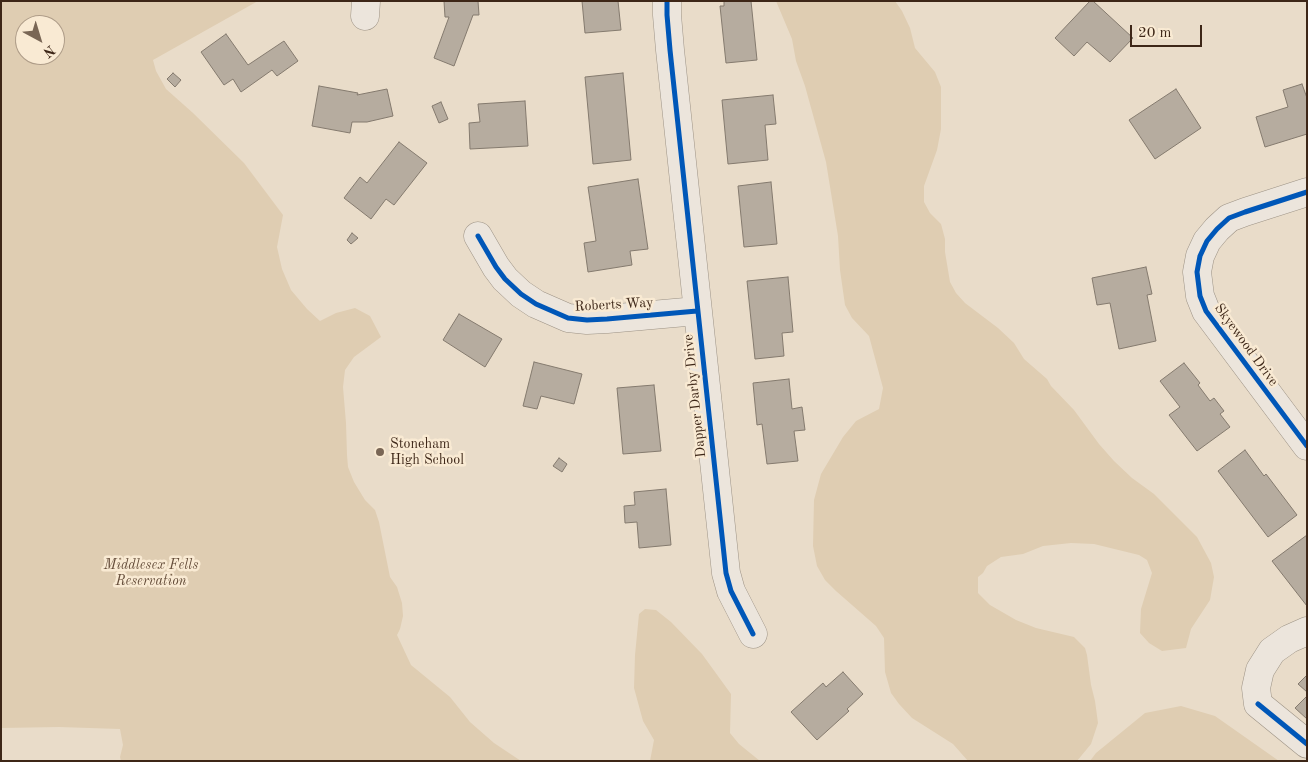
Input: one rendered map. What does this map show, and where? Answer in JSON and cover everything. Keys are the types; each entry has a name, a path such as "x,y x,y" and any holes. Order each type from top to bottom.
{"street":[{"name":"Dapper Darby Drive","path":"667,1 670,50 697,311 727,578 731,591 753,634"},
{"name":"Skyewood Drive","path":"1307,192 1237,214 1223,223 1211,234 1207,241 1200,256 1197,272 1200,296 1206,311 1307,446"},
{"name":"Roberts Way","path":"478,236 496,267 505,279 521,294 536,304 568,318 587,320 607,319 697,311"},
{"path":"1307,632 1289,639 1272,651 1260,670 1256,688 1258,704 1307,744"}],"green space":[{"name":"Middlesex Fells Reservation","path":"1,1 258,1 153,60 156,71 166,89 244,163 283,215 277,247 282,269 291,290 307,309 320,321 336,313 355,308 370,316 381,337 354,357 345,370 343,387 348,467 354,482 365,500 375,510 379,522 390,577 397,587 402,603 403,616 397,635 411,665 450,697 470,722 494,743 521,761 121,761 123,745 120,729 1,728"},
{"path":"776,1 895,1 910,28 915,48 935,72 941,87 941,129 937,150 924,186 924,202 930,213 941,224 945,239 945,252 950,282 956,293 965,303 998,328 1014,343 1024,359 1047,379 1114,461 1132,478 1154,494 1197,537 1211,563 1214,577 1210,600 1191,629 1186,648 1162,651 1149,643 1140,633 1141,609 1152,573 1147,560 1139,555 1094,544 1071,543 1043,546 1023,554 1001,557 987,566 978,577 978,593 990,605 1016,620 1036,628 1074,637 1085,648 1098,723 1091,744 1077,761 968,761 953,744 912,718 899,704 891,693 885,672 884,638 876,626 825,580 817,566 813,546 814,500 821,474 843,437 856,421 879,409 883,388 869,336 852,318 845,305 838,236 826,162 805,86 796,61 792,39"},
{"path":"645,609 656,610 671,622 702,654 731,694 730,733 739,744 760,761 650,761 654,740 643,721 634,688 639,614"},
{"path":"1181,706 1215,716 1279,761 1090,761 1096,753 1145,713"}],"building":[{"path":"444,1 478,1 479,15 473,15 454,66 434,58 449,17 445,17"},
{"path":"582,1 618,1 621,30 585,33"},
{"path":"724,1 751,1 757,60 726,63 720,6 724,6"},
{"path":"1090,1 1093,1 1133,38 1110,62 1087,42 1074,56 1055,38"},
{"path":"226,34 248,65 284,41 298,61 277,76 272,70 241,92 233,79 224,85 201,52"},
{"path":"173,73 181,80 175,87 167,79"},
{"path":"623,73 631,160 593,164 585,77"},
{"path":"1302,84 1307,98 1307,134 1265,147 1256,117 1288,107 1283,90"},
{"path":"319,86 358,93 357,95 387,89 393,116 367,122 352,122 350,133 312,126"},
{"path":"1176,89 1201,128 1155,159 1129,120"},
{"path":"773,95 776,124 765,125 768,160 728,164 722,100"},
{"path":"525,101 528,146 470,149 469,123 480,122 478,104"},
{"path":"441,102 448,119 439,123 432,106"},
{"path":"399,142 427,163 394,205 386,199 371,219 344,198 360,177 367,183"},
{"path":"638,179 648,249 630,251 632,265 588,272 584,243 596,241 588,187"},
{"path":"771,182 777,244 744,247 738,186"},
{"path":"352,233 358,238 351,244 347,240"},
{"path":"1146,267 1152,294 1147,295 1156,341 1119,349 1110,303 1097,305 1092,278"},
{"path":"788,277 793,332 782,333 784,356 755,359 747,281"},
{"path":"459,314 502,339 485,367 443,340"},
{"path":"534,362 582,374 574,404 541,396 537,409 523,406"},
{"path":"1184,363 1200,383 1198,385 1210,401 1214,398 1224,411 1220,414 1230,427 1197,451 1169,415 1180,407 1160,381"},
{"path":"789,379 792,409 802,407 805,430 794,431 798,461 767,464 762,424 757,425 753,383"},
{"path":"654,385 661,451 623,454 617,388"},
{"path":"1245,450 1297,515 1268,537 1218,471"},
{"path":"559,458 567,464 562,472 553,466"},
{"path":"666,489 671,545 639,548 637,522 625,523 624,506 635,505 634,492"},
{"path":"1307,535 1307,606 1272,561"},
{"path":"843,672 863,694 847,709 849,711 817,740 791,712 823,683 826,687"},
{"path":"1307,675 1307,692 1298,684"},
{"path":"1307,696 1307,719 1295,708"}],"cycle path":[{"path":"667,1 670,50 726,573 731,591 753,634"},
{"path":"1307,192 1229,218 1207,241 1200,256 1197,272 1200,296 1206,311 1307,446"},
{"path":"478,236 496,267 505,279 521,294 536,304 568,318 587,320 607,319 697,311"},
{"path":"1258,704 1307,744"}],"place":[{"name":"Stoneham High School","path":"380,452"}]}
